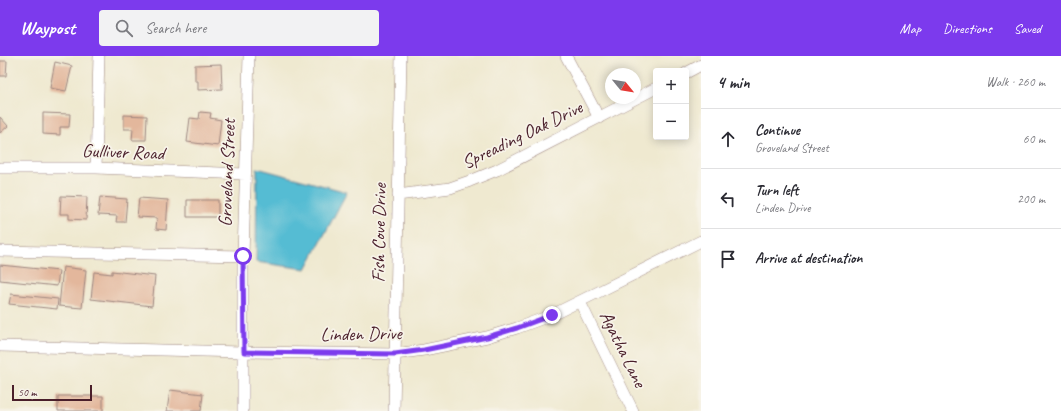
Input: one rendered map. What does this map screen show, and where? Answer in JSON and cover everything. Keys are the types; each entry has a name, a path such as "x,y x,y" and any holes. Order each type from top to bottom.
{"street":[{"path":"96,168 99,56"},
{"name":"Groveland Street","path":"243,411 243,256 249,56"},
{"name":"Fish Cove Drive","path":"394,411 401,56"},
{"path":"566,56 599,118"},
{"path":"689,71 701,65"},
{"name":"Spreading Oak Drive","path":"398,195 450,188 498,170 653,90"},
{"name":"Gulliver Road","path":"0,168 96,168 245,174"},
{"name":"Linden Drive","path":"0,346 395,354 424,350 487,337 552,315 701,241"},
{"path":"0,251 243,256"},
{"name":"Agatha Lane","path":"580,302 633,411"}],"water":[{"path":"257,168 347,192 306,269 256,262"}],"building":[{"path":"0,61 7,61 6,76 0,76"},
{"path":"55,62 72,66 66,91 50,88"},
{"path":"221,64 222,89 198,90 198,81 195,81 195,65"},
{"path":"200,112 211,113 210,118 221,120 218,146 187,142 190,118 199,119"},
{"path":"43,113 70,114 69,127 60,127 60,135 43,134"},
{"path":"124,115 147,116 146,140 132,140 133,129 124,129"},
{"path":"0,117 8,126 0,133"},
{"path":"61,196 87,197 86,220 69,219 69,214 60,214"},
{"path":"100,197 127,199 125,222 116,222 117,216 98,215"},
{"path":"139,198 168,200 166,230 156,229 157,218 137,217"},
{"path":"187,200 218,200 218,217 187,217"},
{"path":"0,265 59,271 57,286 0,280"},
{"path":"63,267 86,270 82,308 59,306"},
{"path":"112,271 155,276 152,306 91,299 94,272 112,274"},
{"path":"11,294 58,299 57,309 9,304"},
{"path":"170,390 203,394 201,411 167,411"},
{"path":"58,396 103,396 103,411 58,411"}],"route":[{"path":"243,256 244,352 395,354 455,345 517,328 552,315"}]}
